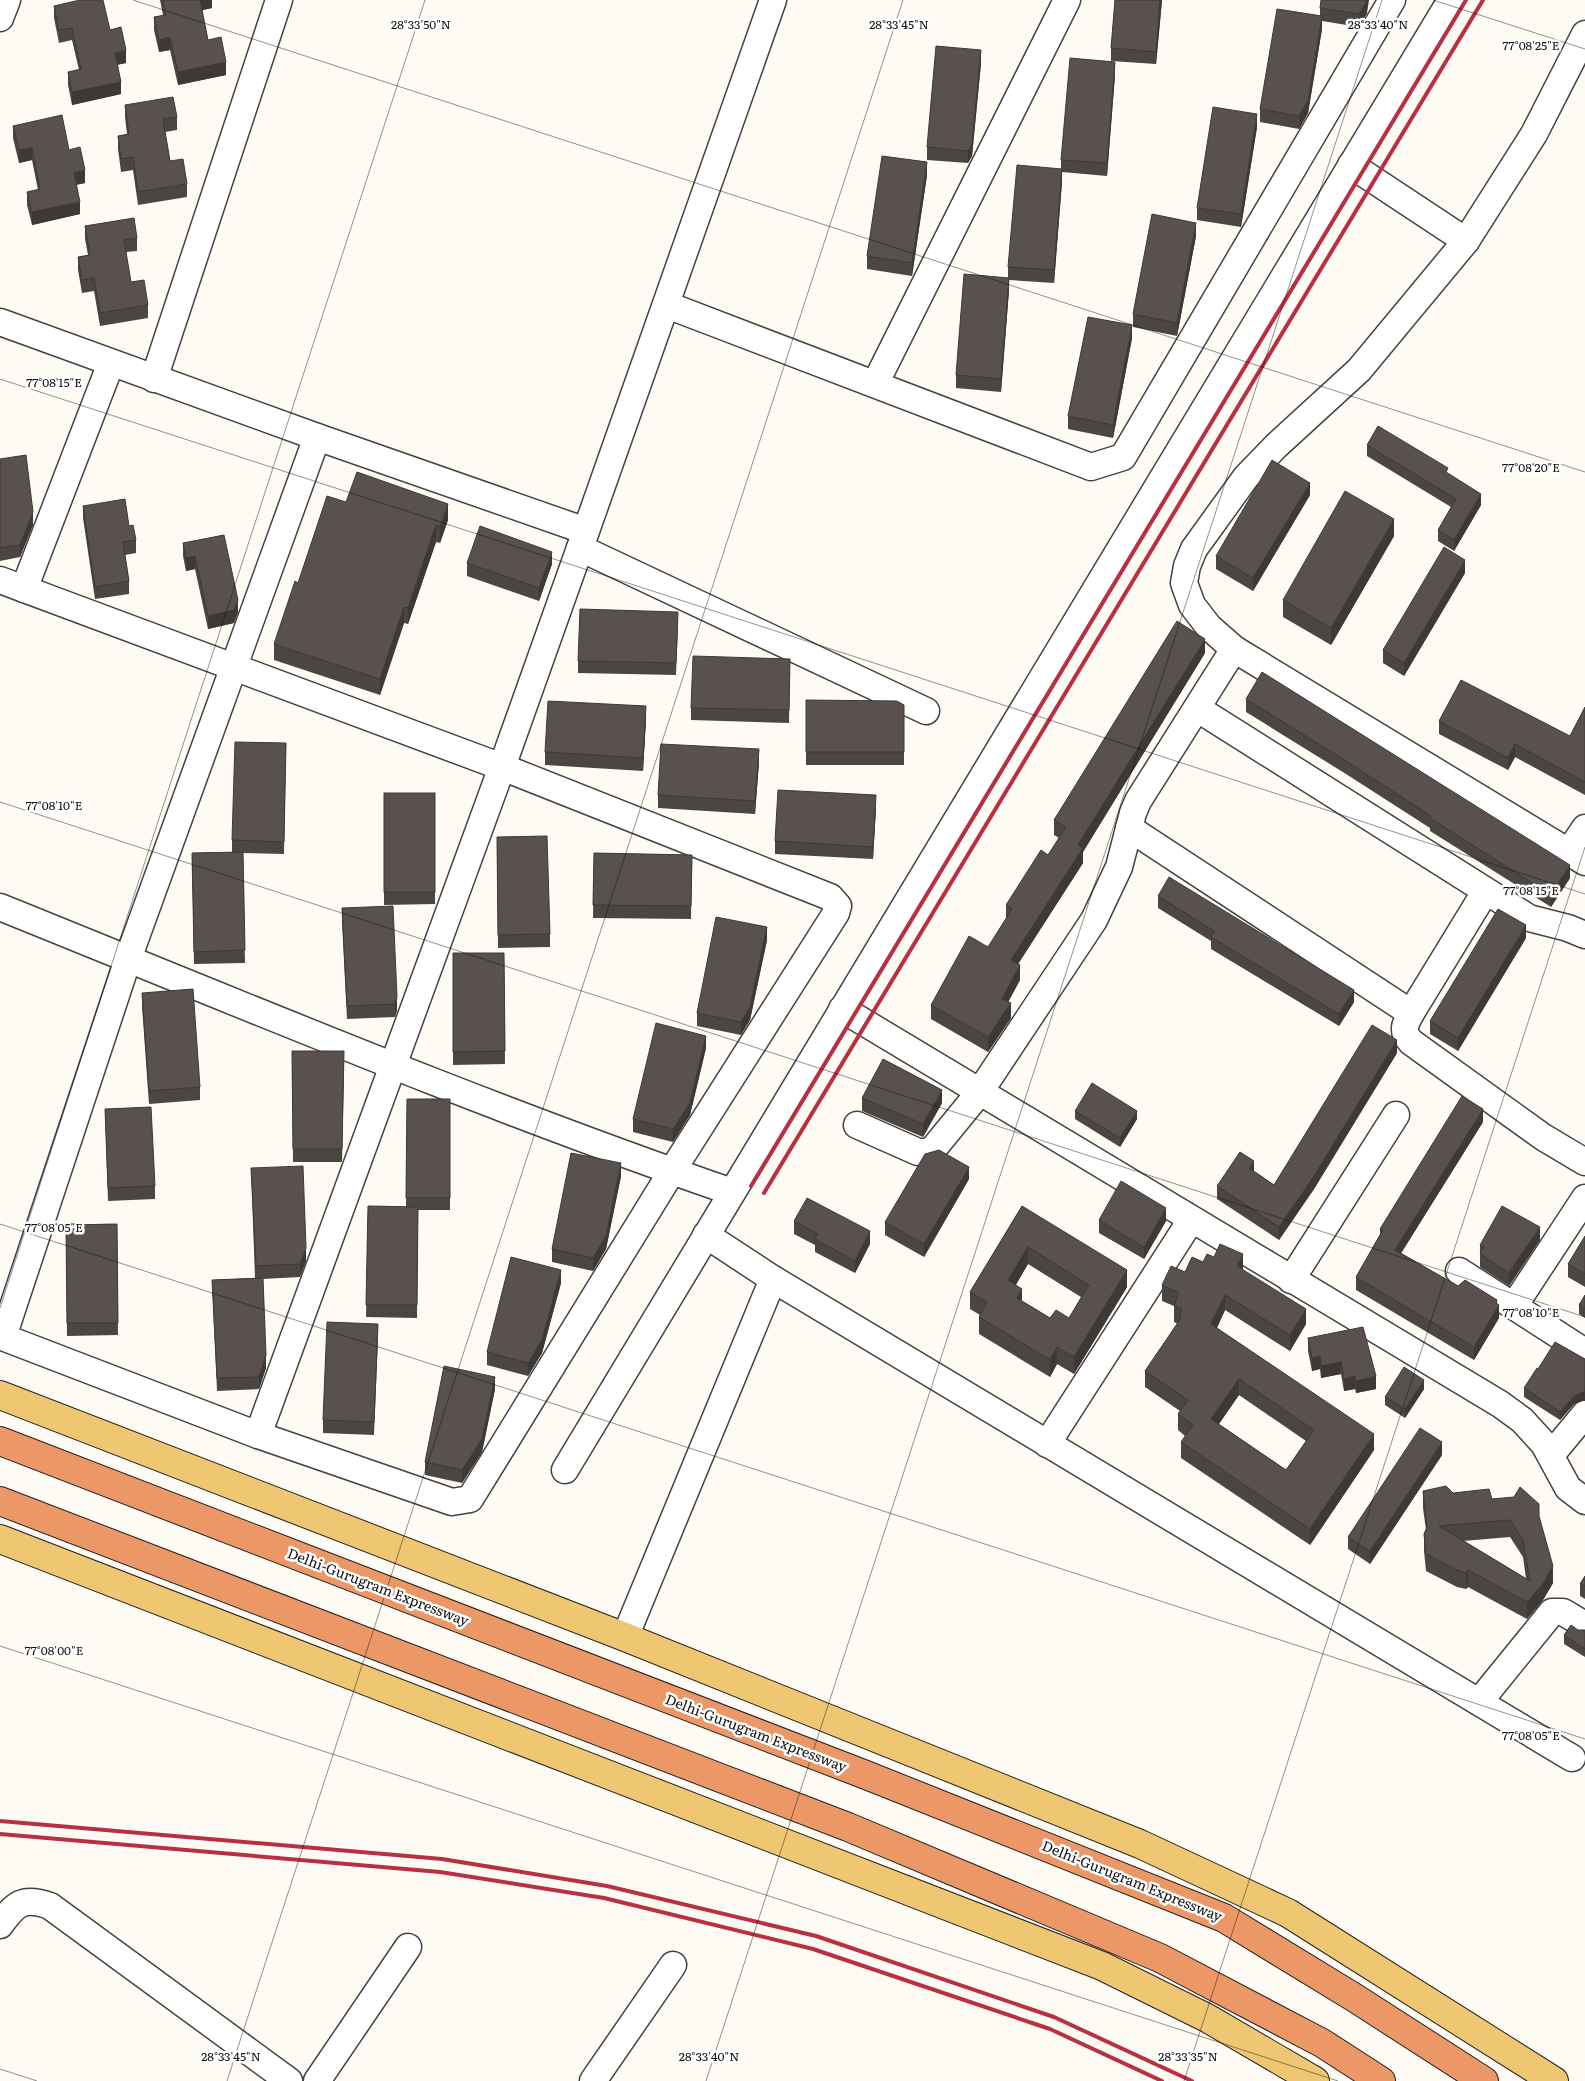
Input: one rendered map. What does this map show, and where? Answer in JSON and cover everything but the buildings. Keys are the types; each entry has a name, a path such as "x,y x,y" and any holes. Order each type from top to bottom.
{"highway":[{"name":"Delhi-Gurugram Expressway","path":"0,1441 856,1772 1224,1918 1355,1998 1484,2081"},
{"path":"0,1502 857,1830 1160,1958 1322,2043 1382,2081"}],"main road":[{"path":"0,1395 625,1637 1140,1844 1288,1914 1554,2081"},
{"path":"0,1539 1102,1966 1207,2018 1315,2081"}],"street":[{"path":"0,18 7,0"},
{"path":"154,378 279,0"},
{"path":"258,1435 502,766 773,0"},
{"path":"875,384 1067,0"},
{"path":"666,305 1091,467 1123,457 1392,0"},
{"path":"564,1470 1451,0"},
{"path":"1585,34 1534,134 1466,241 1359,370 1276,446 1246,477 1194,549 1187,566 1184,584 1192,605 1209,627 1234,649 1577,857 1585,828"},
{"path":"1351,166 1466,241"},
{"path":"0,322 316,437 583,539 926,711"},
{"path":"24,589 111,363"},
{"path":"0,580 234,666 502,766 830,897 836,903 836,913 672,1171 470,1499 452,1502 258,1435 2,1336 128,959 234,666 316,437"},
{"path":"858,1125 918,1152 928,1152 945,1136 979,1093 1094,920 1119,867 1138,801 1198,710 1234,649"},
{"path":"1198,710 1529,918 1568,928 1585,935"},
{"path":"1129,828 1411,1013"},
{"path":"1486,892 1411,1013 1404,1028 1405,1034 1411,1042 1543,1137 1585,1162"},
{"path":"0,907 393,1066 732,1192"},
{"path":"842,1009 979,1093 1500,1404 1522,1420 1552,1455 1568,1488 1585,1501"},
{"path":"1291,1280 1396,1116"},
{"path":"1514,1306 1585,1198"},
{"path":"1047,1444 1191,1220"},
{"path":"706,1235 773,1279 1572,1758"},
{"path":"1459,1270 1585,1352"},
{"path":"625,1637 773,1279"},
{"path":"1552,1455 1585,1414"},
{"path":"1479,1702 1552,1612 1563,1612 1585,1625"},
{"path":"0,1925 12,1908 18,1904 28,1902 50,1906 288,2081"},
{"path":"317,2081 408,1947"},
{"path":"594,2081 673,1965"}],"railway":[{"path":"751,1186 1466,0"},
{"path":"764,1193 1483,0"},
{"path":"0,1821 442,1859 607,1886 816,1936 1054,2017 1192,2081"},
{"path":"0,1834 440,1872 604,1898 813,1949 1050,2029 1162,2081"}]}
